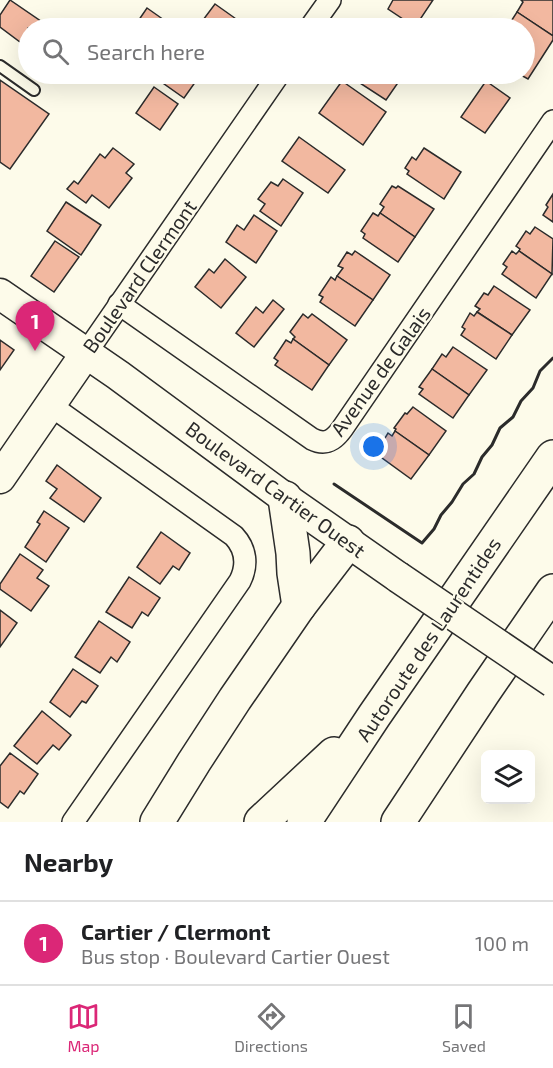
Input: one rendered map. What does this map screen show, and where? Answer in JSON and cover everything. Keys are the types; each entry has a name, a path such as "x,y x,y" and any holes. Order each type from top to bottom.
{"highway":[{"name":"Autoroute des Laurentides","path":"304,822 374,716 553,457"},
{"path":"285,498 299,606"},
{"path":"158,822 235,699 299,606 348,542"},
{"path":"398,822 553,591"},
{"path":"414,822 483,693"},
{"path":"261,822 374,716"}],"street":[{"path":"317,18 330,0"},
{"name":"Boulevard Clermont","path":"0,478 272,84"},
{"name":"Avenue de Galais","path":"119,304 312,439 321,442 331,441 342,429 553,121"},
{"name":"Boulevard Cartier Ouest","path":"0,294 193,429 398,578 553,682"},
{"path":"50,405 234,536 242,545 245,560 240,581 73,822"}],"lane":[{"path":"0,66 18,79"},
{"path":"26,84 34,90"}],"building":[{"path":"10,0 36,18 18,18 18,40 0,27 0,15"},
{"path":"393,0 433,0 421,18 402,18 388,9"},
{"path":"521,0 553,0 553,36 535,24 535,18 526,18 517,12 523,2"},
{"path":"215,4 235,18 204,18"},
{"path":"147,8 161,18 140,18"},
{"path":"517,12 526,18 513,18"},
{"path":"535,24 553,36 553,40 535,68"},
{"path":"0,80 49,114 10,169 0,162"},
{"path":"164,84 194,84 184,98"},
{"path":"340,84 346,84 386,112 363,145 319,113"},
{"path":"361,84 397,84 386,100"},
{"path":"484,84 490,84 510,98 485,133 461,117"},
{"path":"154,87 178,104 160,130 136,113"},
{"path":"299,137 345,170 328,193 282,161"},
{"path":"113,148 134,164 126,173 132,178 109,208 92,195 86,203 67,189 74,181 78,184 100,154 105,158"},
{"path":"424,148 461,172 444,199 407,174 409,171 405,168 412,157 416,160"},
{"path":"283,179 303,193 281,226 260,211 265,204 258,199 271,182 278,186"},
{"path":"392,186 396,188 398,186 434,209 415,237 380,213 384,207 380,204"},
{"path":"553,194 553,222 543,215"},
{"path":"66,202 101,225 81,255 47,231"},
{"path":"373,213 378,216 380,213 415,237 398,262 363,238 365,234 361,231"},
{"path":"254,215 277,231 256,263 226,242 237,225 244,230"},
{"path":"535,227 553,239 552,274 519,251 520,249 516,246 526,231 530,234"},
{"path":"55,241 79,257 54,292 31,276"},
{"path":"355,251 390,275 373,300 337,276 343,268 338,266 347,252 352,255"},
{"path":"512,251 516,254 519,251 552,274 536,298 502,274 507,267 503,264"},
{"path":"225,259 246,277 221,308 195,287 209,269 214,273"},
{"path":"337,276 373,300 355,326 320,302 323,297 319,295 331,277 335,280"},
{"path":"494,286 530,310 512,335 477,312 480,309 475,306 484,293 488,295"},
{"path":"273,300 284,309 254,347 236,333 256,307 263,313"},
{"path":"477,312 512,335 496,359 461,335 465,329 462,327 470,313 474,316"},
{"path":"303,314 308,318 312,314 347,340 329,365 293,339 295,337 290,332"},
{"path":"293,339 329,365 312,390 275,365 278,361 274,358 286,340 291,343"},
{"path":"0,340 14,350 0,370"},
{"path":"453,347 487,370 469,395 432,369 442,354 446,357"},
{"path":"432,369 469,395 453,418 419,394 423,389 419,387"},
{"path":"413,407 446,431 429,455 394,428 405,413 407,414"},
{"path":"395,431 429,455 411,479 378,455 383,448 380,446 388,433 392,436"},
{"path":"57,465 101,498 84,522 50,498 57,489 46,481"},
{"path":"44,511 69,528 46,562 25,547 40,524 37,522"},
{"path":"161,532 190,553 179,570 173,566 160,584 137,567"},
{"path":"20,554 43,570 37,578 49,586 31,611 0,589 0,584"},
{"path":"129,577 160,598 148,616 142,612 132,628 106,612"},
{"path":"0,610 17,623 0,647"},
{"path":"99,621 130,642 117,662 111,657 100,673 75,657"},
{"path":"73,669 98,686 86,703 82,701 70,717 50,702"},
{"path":"42,711 71,735 59,750 53,745 37,764 14,746"},
{"path":"10,753 38,774 24,794 20,791 8,808 0,802 0,766"}],"wall":[{"path":"334,484 422,543 434,529 463,484 474,474 500,428 513,417 521,401 533,388 540,371 553,358"}],"place":[{"name":"Cartier / Clermont","path":"35,351"}]}
